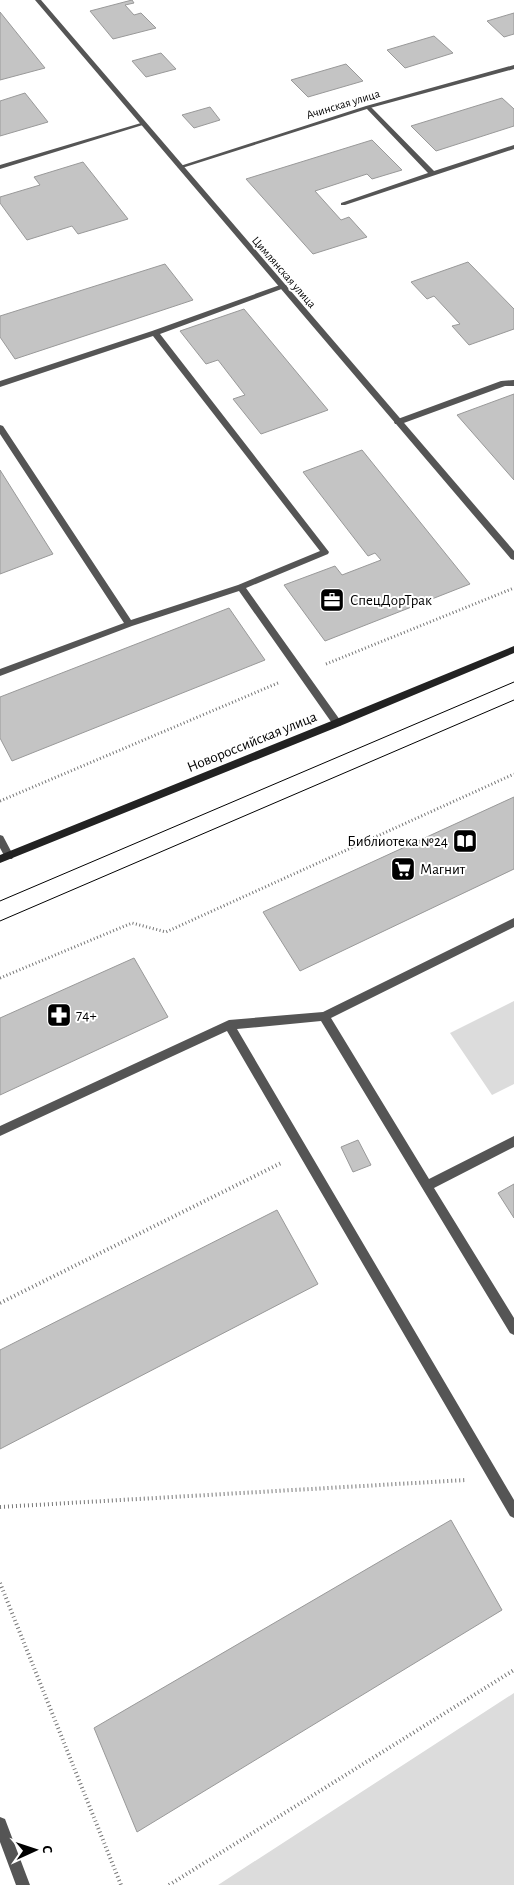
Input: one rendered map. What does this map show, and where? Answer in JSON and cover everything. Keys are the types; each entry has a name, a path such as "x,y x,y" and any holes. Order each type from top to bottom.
{"main road":[{"name":"Новороссийская улица","path":"4,857 337,723 514,649"}],"street":[{"name":"Цимлянская улица","path":"38,0 514,557"},
{"name":"Ачинская улица","path":"180,167 368,107 514,67"},
{"path":"368,107 432,173"},
{"path":"0,167 143,124"},
{"path":"343,204 514,147"},
{"path":"0,384 283,288"},
{"path":"0,674 129,624 241,587 324,552 155,333"},
{"path":"398,422 504,383 514,383"},
{"path":"0,428 129,624"},
{"path":"241,587 337,723"},
{"path":"0,839 4,857"},
{"path":"0,1130 229,1024 324,1016 514,922"},
{"path":"324,1016 514,1329"},
{"path":"229,1024 514,1512"},
{"path":"426,1186 514,1141"},
{"path":"0,1824 23,1885"}],"path":[{"path":"0,801 302,674 514,588"},
{"path":"0,978 132,923 166,932 514,774"},
{"path":"0,1303 304,1152"},
{"path":"0,1507 495,1478"},
{"path":"0,1583 121,1885"},
{"path":"169,1885 514,1670"}],"shaded area":[{"path":"514,1001 514,1084 492,1095 450,1033"},
{"path":"514,1693 514,1885 218,1885"}],"building":[{"path":"132,0 134,3 125,5 134,15 141,13 156,28 113,39 90,11"},
{"path":"0,12 45,68 0,80"},
{"path":"514,13 514,34 504,37 487,21"},
{"path":"434,36 453,53 405,68 387,50"},
{"path":"161,53 176,69 146,77 132,61"},
{"path":"346,64 363,81 308,97 291,80"},
{"path":"25,93 48,122 0,136 0,101"},
{"path":"502,98 514,109 514,126 436,151 411,126"},
{"path":"210,107 220,120 194,128 182,115"},
{"path":"372,140 402,170 372,179 367,174 315,191 341,220 349,217 367,237 313,254 246,179"},
{"path":"83,162 128,219 78,234 72,226 27,240 0,203 0,197 40,185 34,177"},
{"path":"468,262 514,309 514,329 469,345 452,326 460,324 434,296 427,299 411,282"},
{"path":"165,264 193,300 15,359 0,337 0,316"},
{"path":"244,309 328,410 261,434 233,399 245,395 218,360 206,364 180,331"},
{"path":"514,394 514,480 457,415"},
{"path":"362,450 470,584 325,641 284,585 335,566 342,575 381,560 375,553 368,556 303,472"},
{"path":"0,470 53,554 0,574"},
{"path":"229,608 265,660 12,761 0,738 0,697"},
{"path":"514,797 514,869 300,971 263,912"},
{"path":"134,958 168,1017 0,1095 0,1018"},
{"path":"358,1140 371,1165 353,1172 341,1147"},
{"path":"514,1184 514,1218 498,1193"},
{"path":"277,1210 318,1284 0,1449 0,1350"},
{"path":"451,1520 502,1610 137,1832 94,1728"}],"tram line":[{"path":"0,901 514,682"},
{"path":"0,921 514,700"}],"place":[{"name":"СпецДорТрак","path":"332,600"},
{"name":"Библиотека №24","path":"465,841"},
{"name":"Магнит","path":"403,869"},
{"name":"74+","path":"59,1015"}]}
